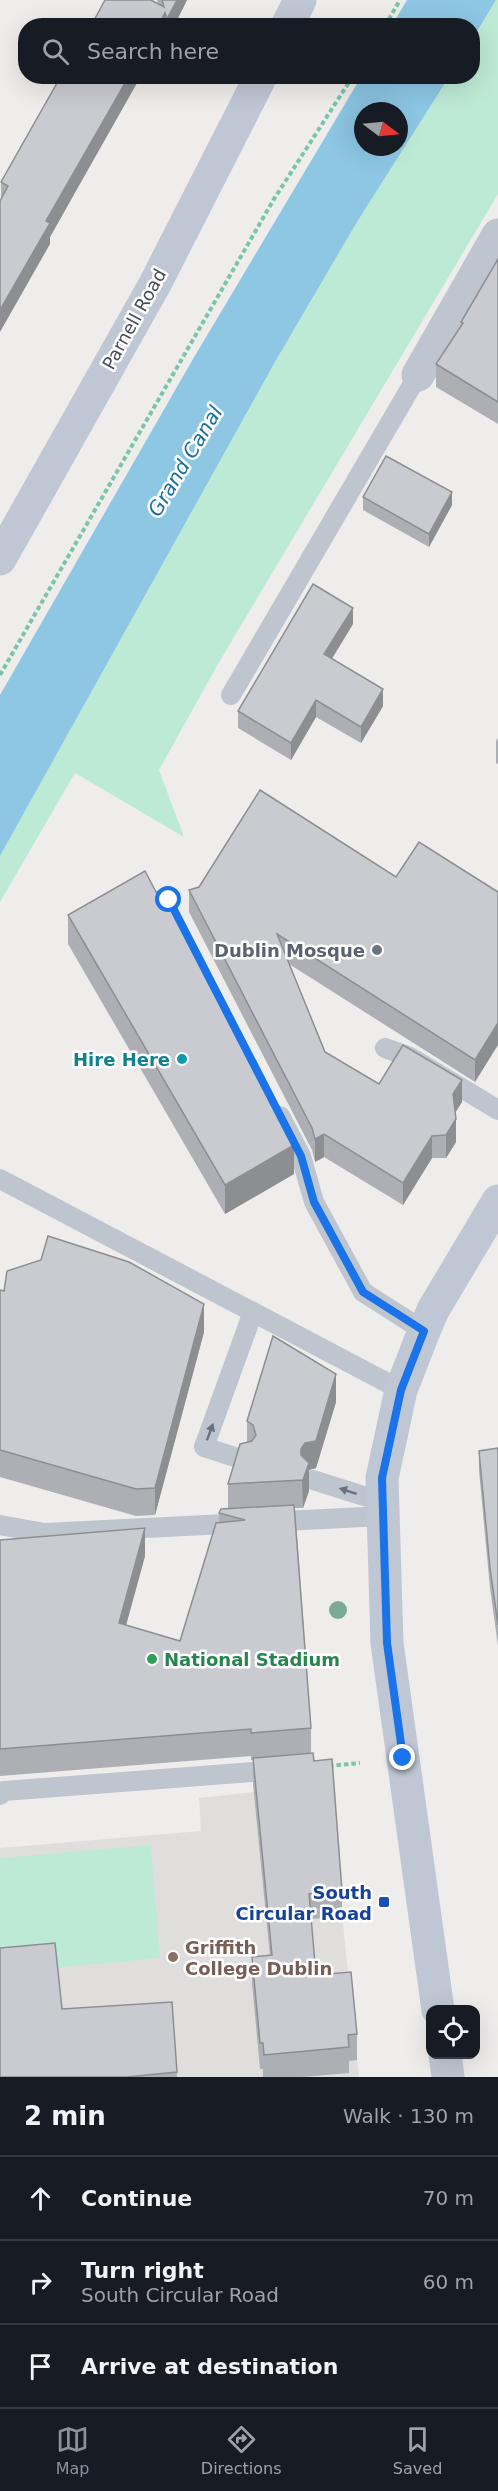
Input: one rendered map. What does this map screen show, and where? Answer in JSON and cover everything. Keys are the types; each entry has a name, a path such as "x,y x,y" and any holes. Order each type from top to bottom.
{"main road":[{"path":"291,18 300,0"},
{"name":"Parnell Road","path":"0,559 155,284 257,84"},
{"path":"437,2005 387,1643 382,1478 401,1390 424,1331 433,1310 498,1201"},
{"path":"446,2059 448,2077"}],"street":[{"path":"418,375 498,235"}],"lane":[{"path":"231,695 418,375"},
{"path":"385,1048 410,1058 498,1110"},
{"path":"269,1095 301,1156 314,1202 363,1292 424,1331"},
{"path":"0,1179 401,1390"},
{"path":"244,1460 204,1447 253,1312"},
{"path":"313,1480 383,1509"},
{"path":"0,1525 45,1533 383,1509"},
{"path":"0,1795 4,1791 295,1769"}],"path":[{"path":"390,18 400,0"},
{"path":"0,675 274,199 348,84"}],"shaded area":[{"name":"Griffith College Dublin","path":"254,1792 337,1866 359,2077 0,2077 0,1848 201,1831 199,1798"}],"green space":[{"path":"498,0 498,194 218,664 159,770 184,837 75,773 0,902 0,856 275,362 357,222 399,156 408,156 408,142 445,84 480,84 480,26"},
{"path":"151,1845 160,1958 0,1973 0,1858"}],"water":[{"path":"407,0 496,0 480,26 480,18 396,18"},
{"name":"Grand Canal","path":"357,84 445,84 408,142 408,102 354,102 354,156 399,156 357,222 275,362 0,856 0,695 193,359"}],"building":[{"path":"105,0 151,0 164,7 162,0 177,0 168,18 165,13 162,18 95,18"},
{"path":"56,84 124,84 46,221 50,223 0,310 0,201 8,186 1,182"},
{"path":"498,259 498,402 436,364 463,323 461,322"},
{"path":"386,456 452,492 429,534 363,497"},
{"path":"313,584 353,608 324,654 383,689 361,727 316,700 291,743 238,711"},
{"path":"260,790 396,877 419,842 498,892 498,1023 475,1060 277,934 325,1052 379,1084 403,1045 462,1080 453,1094 456,1119 446,1135 432,1136 403,1183 324,1134 315,1139 312,1128 189,890 199,887"},
{"name":"Hire Here","path":"145,871 156,892 165,890 290,1131 294,1145 225,1185 68,915"},
{"path":"48,1236 129,1262 204,1304 155,1488 136,1489 0,1450 0,1290 4,1291 7,1271 41,1260"},
{"path":"273,1336 336,1374 316,1441 305,1443 301,1449 301,1455 309,1463 303,1480 228,1484 240,1444 252,1441 256,1435 253,1425 247,1421"},
{"path":"498,1448 498,1625 479,1451"},
{"name":"National Stadium","path":"294,1505 311,1728 251,1733 251,1729 0,1749 0,1540 145,1528 119,1623 180,1641 216,1523 245,1520 219,1513 221,1509"},
{"path":"313,1753 314,1761 332,1759 342,1891 309,1894 316,1975 351,1972 357,2034 348,2035 349,2047 264,2055 263,2043 260,2043 252,1957 272,1955 253,1758"},
{"path":"55,1943 62,2009 172,2002 177,2072 127,2077 0,2077 0,1948"}],"place":[{"name":"Dublin Mosque","path":"377,950"},
{"name":"Hire Here","path":"182,1059"},
{"name":"National Stadium","path":"152,1659"},
{"name":"South Circular Road","path":"384,1902"},
{"name":"Griffith College Dublin","path":"173,1957"}],"route":[{"path":"169,900 301,1156 314,1202 363,1292 424,1331 401,1390 382,1478 387,1643 403,1758"}]}
